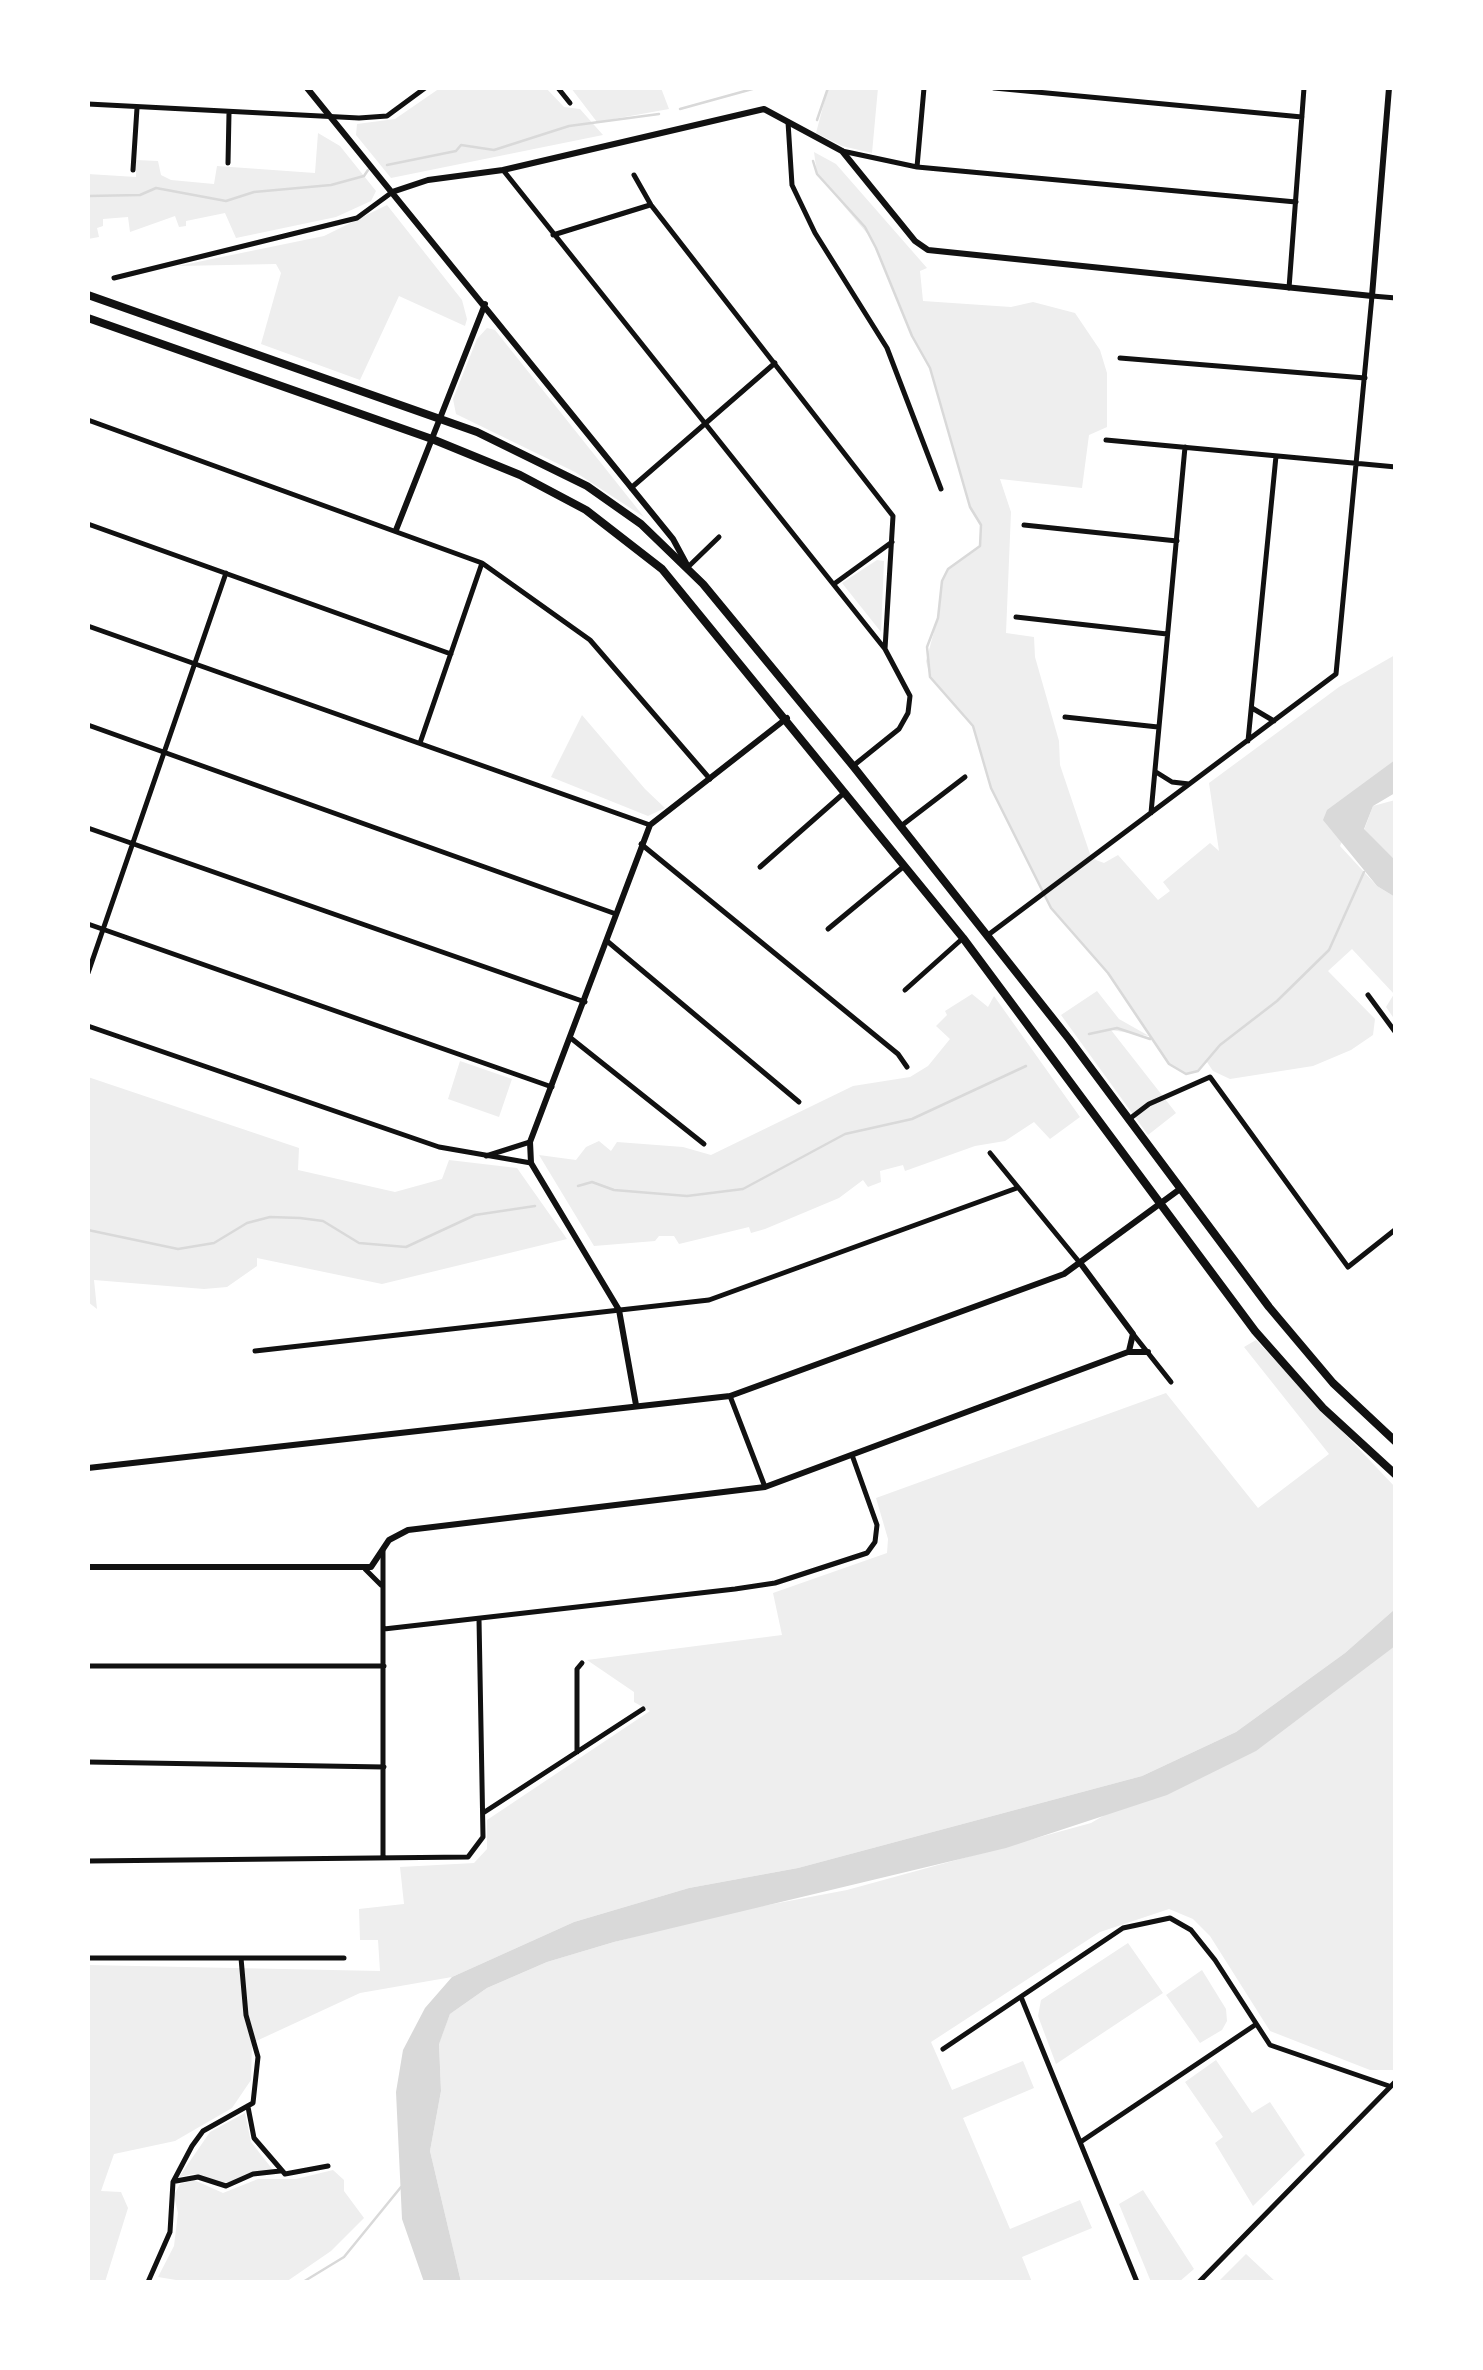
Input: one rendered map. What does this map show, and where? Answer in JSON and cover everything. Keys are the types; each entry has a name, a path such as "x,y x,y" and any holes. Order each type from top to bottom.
{"main road":[{"path":"88,295 440,418 587,486 688,566 988,935 1269,1307 1338,1388 1396,1442"},
{"path":"88,318 432,439 520,476 586,510 640,550 684,594 963,938 1255,1331 1322,1408 1396,1475"},
{"path":"974,954 988,935"}],"street":[{"path":"307,88 674,539 688,566 719,538"},
{"path":"88,104 332,118 387,116 425,88"},
{"path":"558,88 570,103"},
{"path":"917,167 924,88"},
{"path":"994,88 1302,117"},
{"path":"1289,288 1304,88"},
{"path":"988,935 1331,680 1340,665 1389,88"},
{"path":"132,170 137,107"},
{"path":"114,278 357,218 392,192 428,180 503,170 754,109 788,119 838,149 917,167 1296,202"},
{"path":"228,162 230,112"},
{"path":"788,119 792,185 816,233 887,348 941,489"},
{"path":"838,149 915,241 928,250 1396,298"},
{"path":"503,170 885,648 910,696 908,713 899,729 853,766"},
{"path":"634,175 650,205 893,516 885,648"},
{"path":"553,235 650,205"},
{"path":"396,530 485,304"},
{"path":"1120,358 1365,378"},
{"path":"632,488 775,363"},
{"path":"88,420 482,563 590,640 710,779"},
{"path":"1106,440 1396,467"},
{"path":"1151,814 1185,448"},
{"path":"1248,741 1276,456"},
{"path":"88,524 451,654"},
{"path":"1024,525 1177,540"},
{"path":"833,585 892,542"},
{"path":"420,743 482,563"},
{"path":"88,973 226,573"},
{"path":"1016,616 1168,634"},
{"path":"88,626 650,825"},
{"path":"1252,708 1274,721"},
{"path":"1064,717 1158,728"},
{"path":"636,1405 619,1310 531,1163 530,1142 650,825 787,718"},
{"path":"88,725 616,914"},
{"path":"1156,772 1172,782 1192,784"},
{"path":"901,826 965,778"},
{"path":"760,867 846,791"},
{"path":"88,828 585,1002"},
{"path":"640,843 898,1054 907,1067"},
{"path":"828,929 905,865"},
{"path":"88,924 552,1087"},
{"path":"905,990 963,938"},
{"path":"607,941 799,1102"},
{"path":"1368,995 1396,1033"},
{"path":"88,1026 439,1147 531,1163"},
{"path":"572,1039 704,1144"},
{"path":"1128,1120 1148,1104 1210,1077 1348,1268 1396,1229"},
{"path":"482,1157 530,1142"},
{"path":"990,1154 1171,1382"},
{"path":"256,1351 710,1300 1017,1188"},
{"path":"88,1468 730,1396 1064,1274 1180,1189"},
{"path":"1128,1352 1133,1334"},
{"path":"354,1568 375,1566 383,1547 408,1530 765,1487 1128,1352 1148,1352"},
{"path":"730,1396 765,1487"},
{"path":"384,1628 775,1583 866,1552 874,1542 878,1525 852,1455"},
{"path":"383,1547 383,1858"},
{"path":"88,1567 354,1568 368,1569 383,1588"},
{"path":"88,1860 468,1857 484,1838 479,1619"},
{"path":"577,1752 577,1668 582,1662"},
{"path":"88,1666 384,1666"},
{"path":"484,1812 643,1709"},
{"path":"88,1762 384,1768"},
{"path":"943,2049 1123,1928 1170,1918 1191,1930 1270,2045 1282,2052 1392,2083 1199,2282"},
{"path":"88,1958 344,1958"},
{"path":"241,1958 246,2015 258,2057 258,2083 248,2107 254,2138 281,2172"},
{"path":"1022,1997 1137,2282"},
{"path":"1082,2141 1255,2025"},
{"path":"148,2282 170,2232 173,2182 203,2131 248,2107"},
{"path":"173,2182 198,2177 226,2186 253,2174 294,2174 328,2166"}],"shaded area":[{"path":"440,88 546,88 564,107 580,109 603,135 391,178 356,135 357,124 395,119"},
{"path":"571,88 661,88 669,109 597,122"},
{"path":"828,88 878,88 872,153 842,146 816,133"},
{"path":"318,133 340,146 376,191 371,201 336,217 236,238 225,213 186,221 186,226 179,227 175,216 130,232 128,217 103,219 103,226 97,228 99,237 88,239 88,174 136,177 136,160 158,161 161,175 171,180 214,184 217,166 315,173"},
{"path":"814,152 836,164 927,268 920,271 923,301 1011,307 1033,302 1075,313 1100,350 1107,373 1107,427 1089,435 1082,488 1000,479 1011,512 1006,633 1034,637 1035,657 1059,741 1060,765 1090,854 1096,860 1104,863 1118,855 1158,900 1170,891 1163,882 1210,843 1219,851 1209,783 1339,687 1395,655 1395,760 1371,781 1340,846 1377,886 1395,897 1395,1020 1386,1007 1394,994 1352,949 1328,971 1375,1019 1373,1035 1351,1050 1313,1066 1230,1079 1213,1071 1207,1062 1198,1071 1186,1074 1169,1064 1108,973 1051,908 991,788 973,726 930,677 926,661 938,617 942,581 948,569 980,545 981,525 970,507 930,368 912,336 871,238 817,174"},
{"path":"387,205 462,300 467,319 465,326 399,296 360,380 261,344 281,273 276,264 178,266 324,236"},
{"path":"487,328 495,330 644,517 575,472 456,414 453,399 477,339"},
{"path":"877,560 884,561 881,632 842,583"},
{"path":"582,715 665,808 648,816 551,777"},
{"path":"1395,760 1395,793 1373,806 1364,829 1395,860 1395,897 1377,886 1323,820 1327,810"},
{"path":"1395,800 1395,860 1364,830 1373,806"},
{"path":"1097,991 1119,1019 1149,1036 1111,1030 1176,1113 1148,1135 1061,1015"},
{"path":"972,994 988,1007 994,996 1080,1117 1050,1139 1034,1122 1005,1141 975,1146 905,1171 903,1165 880,1171 881,1182 868,1187 863,1180 839,1198 765,1229 751,1233 749,1227 679,1244 674,1236 659,1236 655,1241 594,1246 539,1155 576,1160 586,1147 599,1141 611,1151 617,1142 683,1147 711,1155 853,1086 910,1077 928,1066 950,1039 936,1026 947,1015 945,1011"},
{"path":"460,1061 512,1079 499,1117 448,1099"},
{"path":"88,1077 299,1148 298,1170 395,1192 442,1179 449,1160 517,1168 567,1239 382,1284 257,1258 257,1266 227,1287 204,1289 94,1280 97,1309 88,1302"},
{"path":"1256,1340 1395,1487 1395,1609 1345,1653 1236,1732 1142,1776 798,1868 689,1888 574,1922 452,1977 360,1993 252,2043 251,2080 232,2108 175,2141 114,2154 101,2191 121,2192 128,2208 105,2282 88,2282 88,1965 380,1971 378,1940 360,1940 359,1909 404,1904 400,1867 474,1863 487,1849 487,1820 650,1711 634,1702 634,1692 587,1660 782,1635 773,1593 887,1553 888,1539 876,1498 1166,1393 1258,1508 1329,1454 1244,1347"},
{"path":"1395,1609 1395,1646 1256,1751 1167,1795 1006,1848 614,1942 547,1962 487,1988 450,2014 439,2044 441,2091 430,2151 461,2282 424,2282 402,2219 396,2092 403,2050 425,2008 452,1977 574,1922 689,1888 798,1868 1142,1776 1236,1732 1345,1653"},
{"path":"1395,1646 1394,2070 1370,2070 1270,2031 1210,1936 1193,1919 1169,1909 1100,1932 931,2042 952,2090 1023,2061 1034,2088 963,2118 1010,2229 1080,2200 1092,2228 1022,2257 1032,2282 461,2282 430,2151 441,2091 439,2043 450,2014 487,1988 547,1962 614,1942 720,1914 847,1890 1091,1823"},
{"path":"1128,1943 1163,1993 1056,2064 1038,2016 1041,2000"},
{"path":"1202,1970 1226,2009 1227,2021 1222,2030 1200,2043 1166,1995"},
{"path":"1216,2060 1252,2113 1270,2102 1305,2155 1253,2206 1215,2143 1223,2137 1185,2082"},
{"path":"245,2113 251,2142 273,2170 249,2173 227,2183 193,2174 179,2177 210,2132"},
{"path":"333,2170 344,2180 344,2191 364,2218 331,2251 286,2282 188,2282 158,2277 174,2246 178,2213 174,2195 180,2184 194,2180 223,2193 258,2179 296,2179"},
{"path":"1143,2190 1194,2269 1179,2282 1151,2282 1119,2204"},
{"path":"1246,2254 1276,2282 1218,2282"}],"waterway":[{"path":"680,109 756,88"},
{"path":"817,120 828,88"},
{"path":"387,165 456,151 461,145 494,150 569,126 659,114"},
{"path":"813,161 817,174 865,227 876,248 912,336 930,368 970,507 981,525 980,546 948,569 942,581 938,618 927,647 930,677 973,726 991,788 1051,908 1108,973 1169,1064 1186,1074 1198,1071 1220,1045 1277,1001 1329,950 1364,872"},
{"path":"88,196 140,195 156,188 226,201 254,192 331,185 364,176 368,170"},
{"path":"1089,1034 1117,1028 1150,1039"},
{"path":"578,1186 592,1182 614,1190 687,1196 743,1189 845,1134 912,1119 1026,1066"},
{"path":"88,1230 178,1249 214,1243 247,1223 270,1217 300,1218 323,1221 359,1243 406,1247 475,1215 535,1206"},
{"path":"303,2282 344,2257 401,2187"}]}
